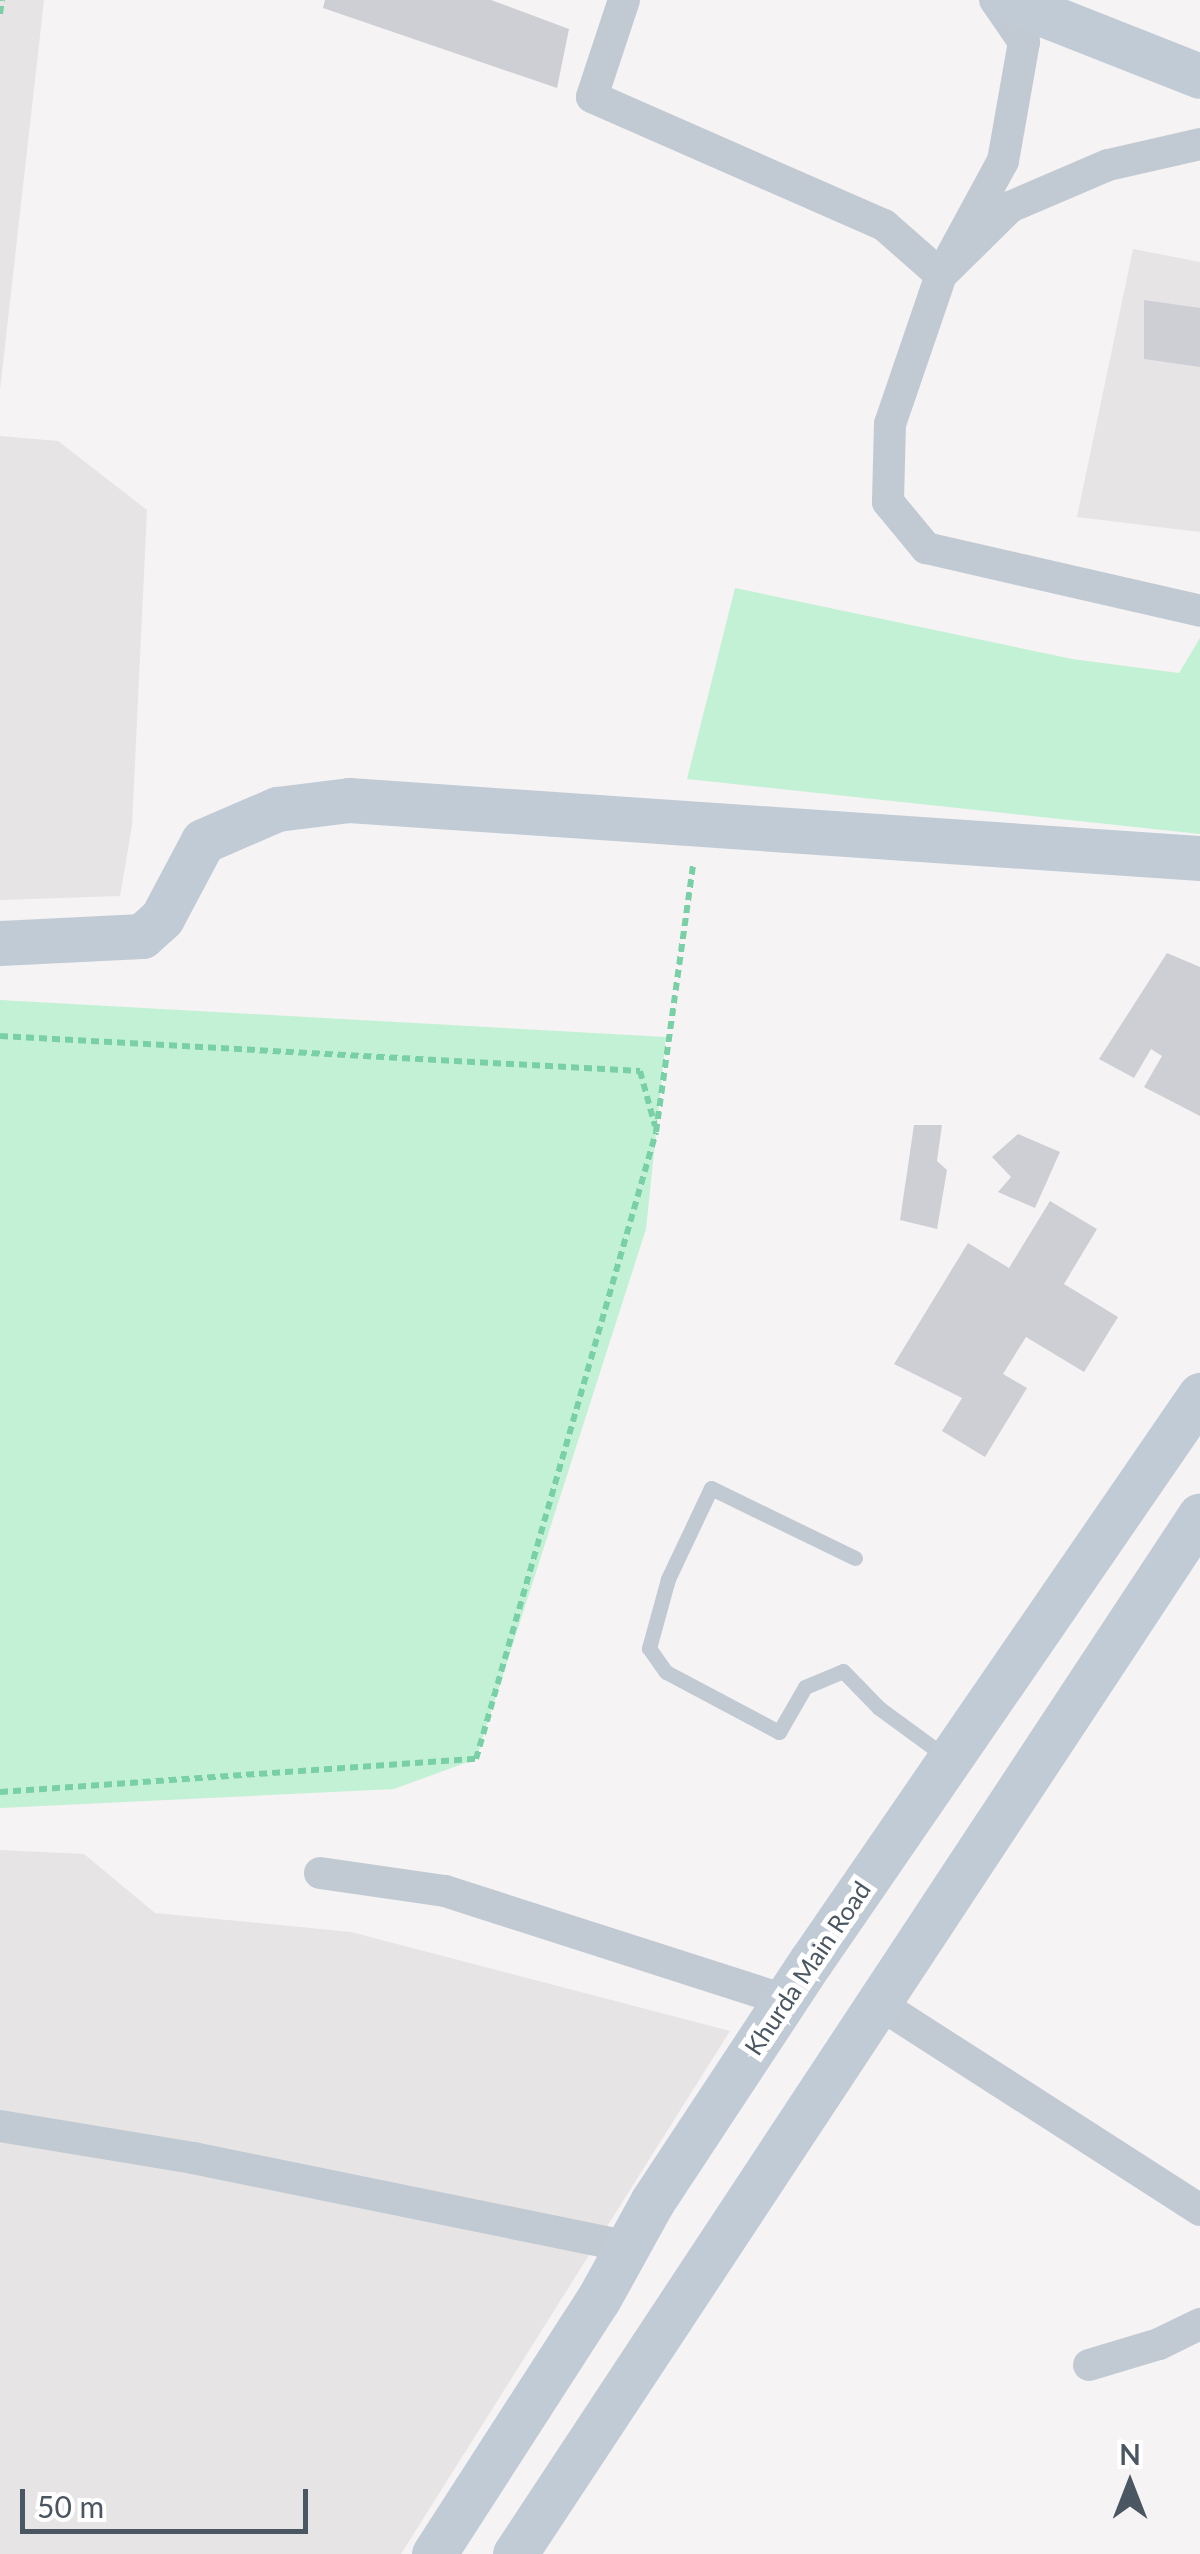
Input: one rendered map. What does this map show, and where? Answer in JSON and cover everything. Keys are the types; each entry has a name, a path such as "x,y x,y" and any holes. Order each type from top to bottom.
{"main road":[{"path":"1007,0 1200,76"},
{"path":"0,942 142,936 162,918 203,841 277,808 349,800 1200,858"},
{"name":"Khurda Main Road","path":"434,2554 785,2000 1200,1395"},
{"path":"472,2496 524,2548 1200,1515"}],"street":[{"path":"624,0 592,97 884,224 942,275"},
{"path":"995,0 1024,42 1004,161 942,275 890,424 888,502 926,548 1200,611"},
{"path":"942,275 1010,208 1108,165 1200,144"},
{"path":"320,1873 445,1891 785,2000"},
{"path":"878,2003 1200,2210"},
{"path":"0,2126 193,2158 627,2246"},
{"path":"1090,2365 1159,2344 1200,2324"}],"lane":[{"path":"855,1558 711,1488 668,1579 650,1648 666,1672 780,1732 805,1687 843,1670 880,1708 949,1760"}],"path":[{"path":"0,14 2,0"},
{"path":"0,1792 476,1758 656,1132 698,824"},
{"path":"0,1036 640,1071 656,1132"}],"shaded area":[{"path":"0,0 44,0 0,390"},
{"path":"1133,249 1200,262 1200,532 1077,517"},
{"path":"0,436 58,441 147,510 132,826 120,896 0,900"},
{"path":"0,1850 84,1854 155,1913 351,1932 730,2031 401,2554 0,2554"}],"green space":[{"path":"735,588 1072,659 1179,673 1200,638 1200,834 687,779"},
{"path":"0,1000 666,1037 646,1229 476,1759 394,1789 0,1808"}],"building":[{"path":"325,0 491,0 569,29 557,88 323,8"},
{"path":"1144,300 1200,308 1200,367 1144,359"},
{"path":"1167,953 1200,967 1200,1116 1144,1087 1162,1056 1151,1049 1134,1078 1099,1059"},
{"path":"914,1125 942,1125 937,1161 947,1170 937,1229 900,1220"},
{"path":"1018,1134 1060,1152 1035,1208 998,1192 1011,1177 992,1157"},
{"path":"1050,1201 1097,1229 1064,1284 1118,1317 1084,1372 1026,1337 1003,1374 1027,1388 985,1457 942,1431 962,1398 894,1364 968,1243 1009,1268"}]}
